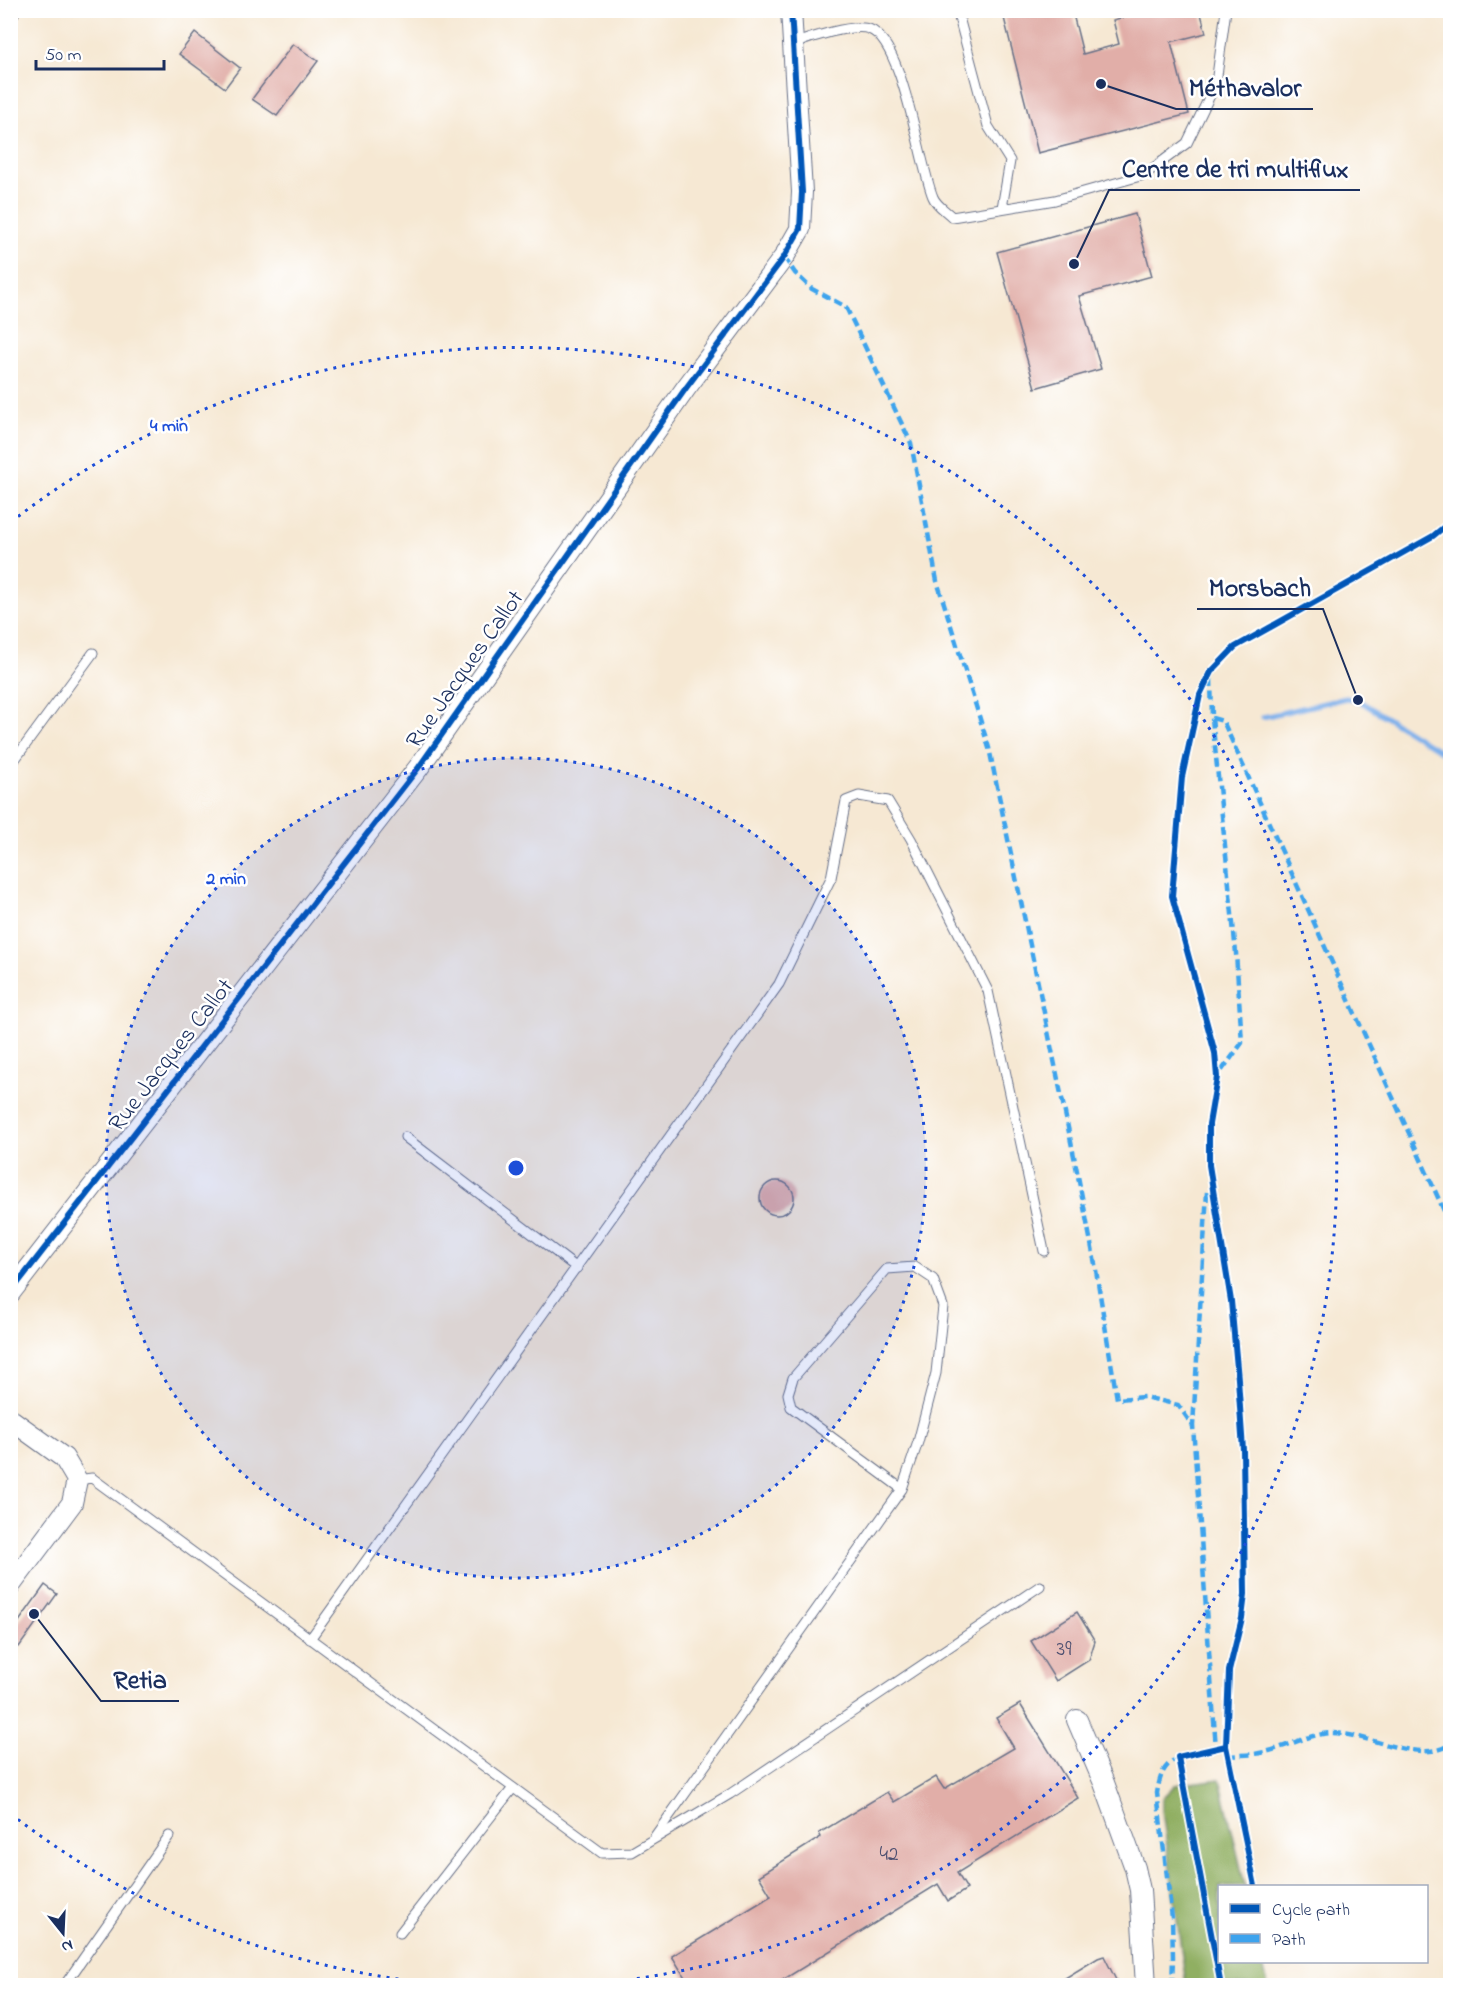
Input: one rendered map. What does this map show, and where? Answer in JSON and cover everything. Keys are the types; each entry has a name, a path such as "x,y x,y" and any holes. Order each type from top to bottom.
{"street":[{"name":"Rue Jacques Callot","path":"10,1293 419,767 686,388 784,257 800,229 802,192 791,10"},
{"path":"10,1419 64,1458 76,1480 72,1503 10,1586"},
{"path":"1077,1720 1104,1783 1135,1868 1140,1890 1146,1986"}],"lane":[{"path":"957,10 988,126 1010,161 1002,208"},
{"path":"793,44 829,32 868,28 882,38 890,51 904,90 934,200 952,217 1055,200 1144,175 1186,142 1216,83 1226,10"},
{"path":"10,766 93,653"},
{"path":"310,1639 780,984 831,878 846,801 860,796 888,801 911,839 988,991 1044,1251"},
{"path":"405,1137 577,1268"},
{"path":"652,1840 902,1489 918,1442 936,1373 943,1306 933,1280 915,1267 887,1269 793,1378 788,1394 791,1407 902,1489"},
{"path":"76,1480 92,1478 602,1854 632,1852 730,1794 1040,1586"},
{"path":"400,1934 513,1788"},
{"path":"64,1986 169,1836"}],"green space":[{"path":"1220,1779 1245,1885 1218,1885 1218,1963 1262,1963 1268,1985 1186,1985 1162,1810 1162,1798 1175,1785"}],"building":[{"path":"1002,10 1072,10 1083,54 1119,44 1113,20 1152,10 1200,10 1206,33 1171,42 1189,114 1038,153"},
{"path":"195,33 240,68 225,88 179,54"},
{"path":"293,44 318,61 277,116 252,99"},
{"path":"1135,214 1152,276 1079,296 1101,369 1035,388 997,252"},
{"path":"777,1181 789,1186 794,1198 789,1210 777,1215 765,1210 760,1198 765,1186"},
{"path":"45,1585 57,1594 19,1647 10,1641 10,1634"},
{"path":"1077,1612 1095,1641 1089,1660 1056,1681 1031,1641"},
{"path":"1020,1704 1078,1798 957,1873 967,1889 948,1901 938,1884 773,1986 690,1986 672,1956 771,1896 759,1876 821,1837 819,1833 887,1792 894,1802 936,1777 944,1789 1014,1748 996,1718"},
{"path":"1104,1956 1119,1986 1052,1986 1098,1958"}],"waterway":[{"path":"1263,717 1346,698 1358,700 1448,756"}],"railway":[{"path":"10,29 19,10"}],"marked path":[{"path":"784,257 795,273 812,289 846,307 911,443 937,581 989,748 1076,1166 1117,1399 1145,1397 1178,1405 1193,1426"},
{"path":"1211,678 1212,718 1236,953 1242,1043 1217,1077"},
{"path":"1212,718 1223,721 1450,1224"},
{"path":"1207,1192 1193,1426 1216,1749"},
{"path":"1228,1756 1265,1752 1332,1733 1346,1734 1408,1750 1438,1750 1450,1745"},
{"path":"1172,1986 1172,1918 1157,1793 1164,1770 1171,1762 1182,1757"}],"cycle path":[{"path":"10,1293 419,767 686,388 784,257 800,229 802,192 791,10"},
{"path":"1255,1885 1226,1746 1229,1671 1242,1618 1245,1594 1243,1450 1231,1301 1209,1165 1209,1124 1217,1077 1215,1053 1172,896 1182,777 1200,695 1211,672 1235,647 1433,536 1450,522"},
{"path":"1221,1986 1178,1757 1226,1746"}],"place":[{"name":"Méthavalor","path":"1101,84"},
{"name":"Centre de tri multiflux","path":"1074,264"},
{"name":"Morsbach","path":"1358,700"},
{"name":"Retia","path":"34,1614"}]}
